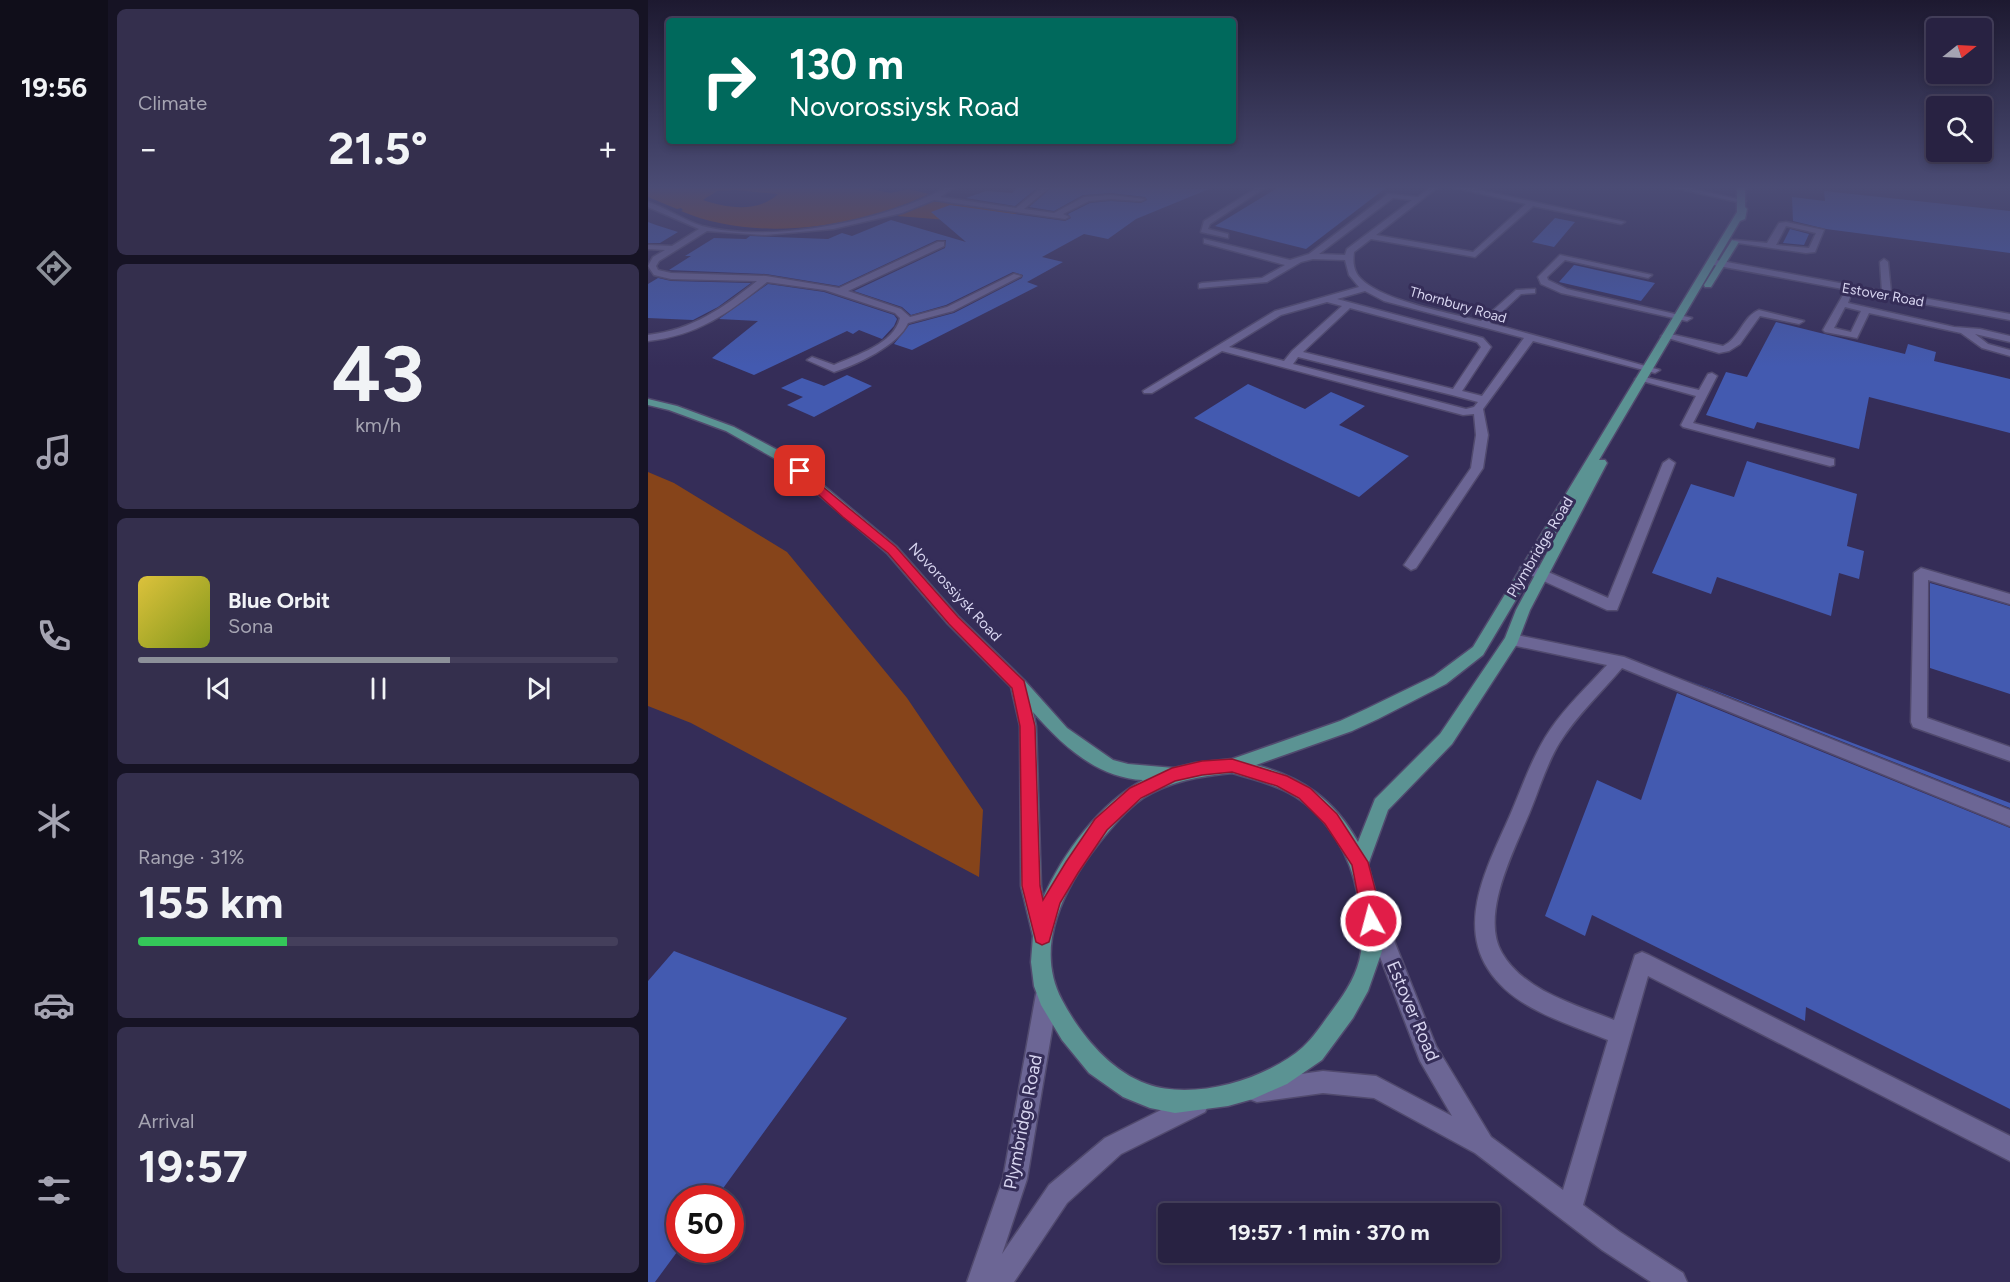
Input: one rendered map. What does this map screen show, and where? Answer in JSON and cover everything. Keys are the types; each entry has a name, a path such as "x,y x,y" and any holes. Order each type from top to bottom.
{"main road":[{"name":"Plymbridge Road","path":"1232,766 1346,726 1440,680 1478,651 1534,571 1724,247"},
{"name":"Plymbridge Road","path":"1716,263 1730,247"},
{"name":"Novorossiysk Road","path":"648,402 673,408 730,429 783,458 892,550 953,620 1019,685 1061,733 1108,766 1128,772 1172,775"},
{"name":"Plymbridge Road","path":"1360,862 1381,805 1446,739 1512,640 1534,571"},
{"path":"1019,685 1028,726 1031,886 1042,936 1042,968 1047,994 1068,1033 1098,1066 1134,1091 1171,1102 1238,1094 1270,1080 1311,1055 1354,1000 1371,953 1370,904 1360,862 1331,819 1305,793 1282,781 1232,766 1202,768 1172,775 1136,793 1101,825 1052,900 1042,936"}],"street":[{"path":"648,247 672,248"},
{"path":"840,291 935,247"},
{"path":"1229,247 1282,262 1299,261"},
{"path":"1202,286 1264,280 1311,257 1324,247"},
{"path":"1355,247 1350,251 1348,258 1354,277 1365,288"},
{"path":"1429,247 1475,255 1484,247"},
{"path":"1775,247 1806,251 1812,250 1814,247"},
{"path":"672,248 656,260 652,267 658,275 766,279 840,291 898,312 905,317 900,333 834,369 812,360"},
{"path":"1288,253 1311,257 1348,258"},
{"path":"1648,275 1563,256 1542,277 1550,287 1564,291 1682,317"},
{"path":"1884,262 1887,295"},
{"name":"Estover Road","path":"1716,263 2010,317"},
{"path":"1816,283 1818,268"},
{"path":"905,321 950,309 1017,276"},
{"path":"648,338 669,336 704,325 766,279"},
{"path":"1148,392 1278,313 1323,298 1365,288"},
{"name":"Thornbury Road","path":"1365,288 1387,299 1648,374 1702,394"},
{"path":"1849,289 1828,330 1854,336 1866,310"},
{"path":"1482,325 1519,292 1532,291"},
{"path":"1323,298 1480,340 1486,347 1456,393"},
{"path":"1842,304 1959,331 1980,332 2010,339"},
{"path":"1286,366 1296,352 1348,305"},
{"path":"1959,331 1958,325 1962,309"},
{"path":"1670,337 1719,350 1734,347 1755,315 1759,313 1798,321"},
{"path":"1959,331 1985,346 2010,352"},
{"path":"1222,348 1467,413 1481,405 1529,339"},
{"path":"1296,352 1456,393 1481,405"},
{"path":"1712,376 1688,424 1830,462"},
{"path":"1411,565 1477,468 1482,435 1481,405"},
{"path":"1534,571 1612,606 1669,462"},
{"path":"2010,599 1922,573 1918,722 2010,754"},
{"path":"1512,640 1619,661 2010,818"},
{"path":"1619,661 1602,682 1574,708 1553,738 1501,856 1489,899 1485,929 1495,962 1521,988 1552,1005 1621,1034"},
{"name":"Estover Road","path":"1370,904 1428,1053 1483,1145"},
{"path":"1569,1210 1642,962 2010,1149"},
{"name":"Plymbridge Road","path":"980,1282 1015,1179 1047,994"},
{"name":"Estover Road","path":"1238,1094 1323,1082 1376,1087 1483,1145 1611,1242 1674,1282"},
{"path":"999,1282 1058,1194 1113,1146 1210,1098"}],"shaded area":[{"path":"648,472 674,483 787,552 907,698 983,810 979,877 691,723 648,706"}],"building":[{"path":"700,247 922,247 839,286 766,274 669,270 691,256 685,256"},
{"path":"1061,247 1042,257 1063,262 1027,282 1038,286 912,350 894,344 909,325 954,313 1022,278 1023,275 1013,272 946,305 911,315 902,307 854,291 945,248"},
{"path":"1963,247 2010,247 2010,253"},
{"path":"1574,265 1655,283 1641,301 1559,282"},
{"path":"658,278 671,281 751,283 718,307 693,320 648,318 648,284"},
{"path":"768,284 824,292 894,315 897,319 882,339 859,330 853,334 847,331 754,375 712,358 758,321 719,319"},
{"path":"1776,322 1905,354 1908,344 1936,352 1934,361 2010,379 2010,433 1869,397 1859,449 1757,422 1754,429 1706,415 1726,372 1747,377"},
{"path":"847,375 872,386 814,417 787,405 803,397 781,388 802,378 824,386"},
{"path":"1248,384 1305,409 1331,392 1365,406 1339,425 1409,456 1359,497 1194,418"},
{"path":"1747,461 1857,494 1847,546 1864,551 1859,579 1839,573 1831,616 1717,577 1711,594 1652,573 1691,484 1734,497"},
{"path":"1930,583 2010,606 2010,694 1930,668"},
{"path":"1682,678 2010,803 2010,808"},
{"path":"1677,693 2010,828 2010,1109 1806,1007 1805,1021 1592,915 1585,936 1545,916 1597,780 1641,800"},
{"path":"674,951 847,1018 725,1185 666,1185 666,1263 669,1263 655,1282 648,1282 648,981"}],"route":[{"path":"800,471 847,514 892,550 953,620 1019,685 1028,726 1031,886 1042,936 1052,900 1072,867 1101,825 1136,793 1172,775 1202,768 1232,766 1282,781 1305,793 1331,819 1360,862 1370,904 1371,921"}]}
